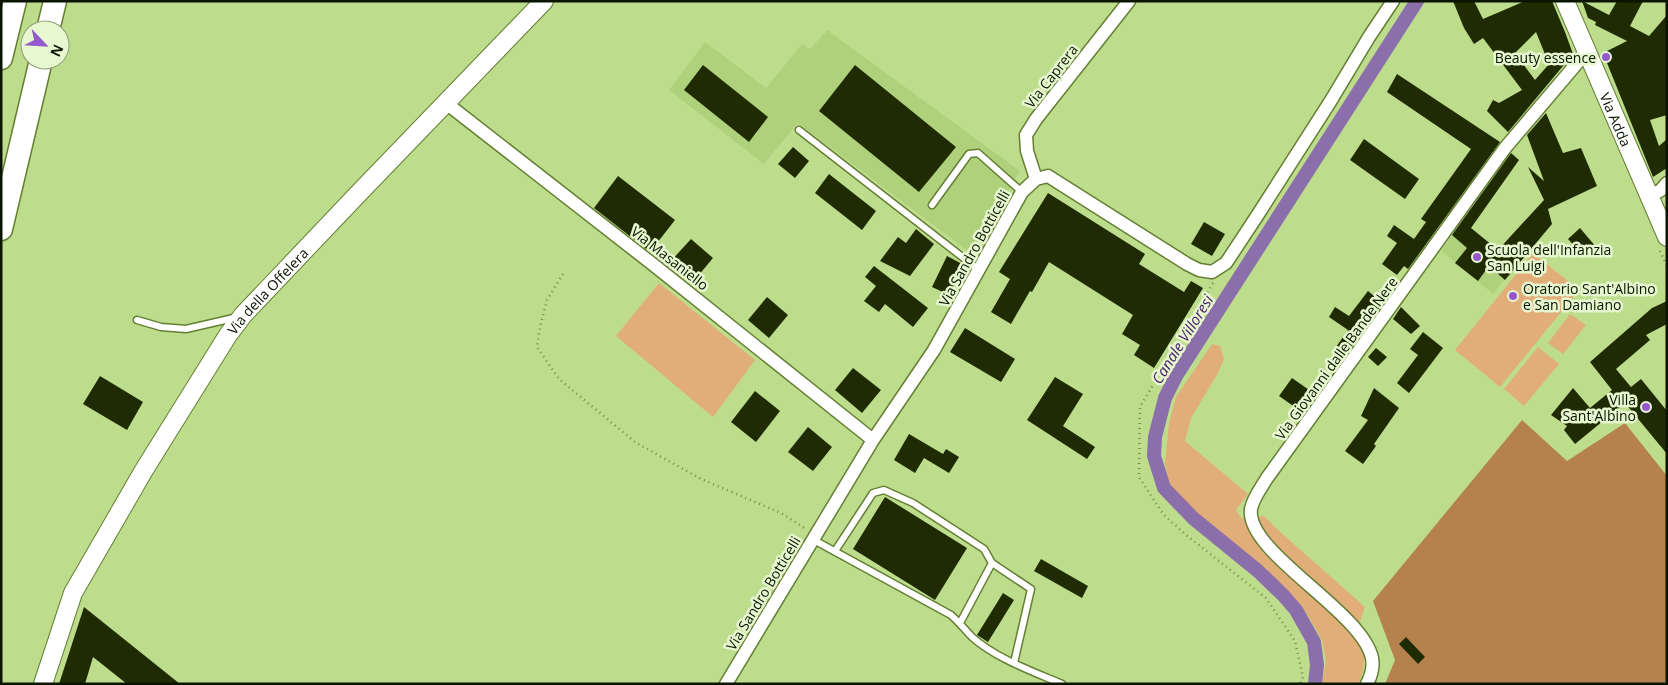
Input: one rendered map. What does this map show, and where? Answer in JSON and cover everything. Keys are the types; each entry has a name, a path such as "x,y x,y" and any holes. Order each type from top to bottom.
{"highway":[{"path":"1,58 15,1"},
{"path":"50,20 55,1"},
{"path":"1,229 39,70"}],"street":[{"name":"Via della Offelera","path":"43,684 73,593 144,470 228,335 544,1"},
{"name":"Via Caprera","path":"1036,179 1027,151 1026,135 1036,119 1129,1"},
{"path":"1036,179 1048,176 1199,270 1212,272 1226,263 1393,1"},
{"name":"Via Adda","path":"1565,1 1667,237"},
{"name":"Via Giovanni dalle Bande Nere","path":"1367,684 1372,672 1373,659 1365,641 1347,620 1262,541 1252,524 1251,510 1253,504 1267,478 1505,148 1586,50"},
{"name":"Via Masaniello","path":"446,103 656,266 873,440"},
{"name":"Via Sandro Botticelli","path":"726,684 873,440 934,350 1022,192 1036,179"},
{"path":"1649,196 1661,190 1667,183"}],"lane":[{"path":"799,130 979,270"},
{"path":"932,205 969,154 978,153 1022,192"},
{"path":"137,320 161,326 186,329 213,321 244,316"},
{"path":"835,551 873,493 884,490 913,503 984,549 992,564 1031,589 1014,663"},
{"path":"814,536 835,551 951,615 973,638 1004,658 1062,684"},
{"path":"960,623 992,564"}],"path":[{"path":"1226,263 1140,407 1139,477 1163,514 1186,535 1266,598 1295,642 1303,676 1300,684"},
{"path":"563,274 548,300 540,327 537,347 559,379 635,442 699,478 781,513 814,536"}],"shaded area":[{"path":"827,30 1020,171 972,254 798,123 764,164 669,90 705,42 766,88 802,44 810,49"},
{"name":"Scuola dell'Infanzia San Luigi","path":"1462,220 1516,265 1493,294 1442,251"},
{"path":"1533,253 1579,290 1500,387 1455,350"},
{"path":"659,283 755,360 713,417 616,336"},
{"path":"1570,314 1586,325 1563,354 1548,343"},
{"path":"1212,344 1220,346 1224,359 1218,373 1191,418 1185,441 1248,494 1236,510 1242,519 1264,516 1365,607 1356,633 1365,650 1363,670 1359,684 1322,684 1326,660 1322,640 1307,614 1289,595 1183,501 1169,483 1165,463 1169,423 1176,397"},
{"path":"1538,347 1559,364 1524,406 1504,389"},
{"path":"1522,420 1567,461 1625,423 1667,476 1667,684 1385,684 1395,660 1373,601"}],"building":[{"path":"1453,1 1474,1 1483,19 1525,1 1552,1 1573,54 1508,132 1487,111 1493,100 1499,103 1522,90 1483,38 1474,44 1464,28","holes":["1536,32 1549,64 1535,80 1515,53"]},
{"path":"1582,1 1609,15 1617,1 1643,1 1630,26 1649,36 1667,15 1667,115 1650,120 1659,146 1667,139 1667,168 1653,177 1603,53 1627,41 1595,25 1596,22 1588,18"},
{"path":"703,65 768,117 749,142 684,90"},
{"path":"855,65 956,147 919,192 819,111"},
{"path":"1397,74 1500,142 1408,269 1404,266 1397,275 1382,264 1397,243 1387,236 1394,225 1414,239 1426,222 1421,219 1471,149 1387,92"},
{"path":"1546,113 1563,153 1581,148 1597,186 1548,209 1552,224 1505,280 1489,266 1478,281 1455,263 1467,248 1452,235 1511,153 1519,160 1471,228 1498,250 1544,200 1528,167 1544,181 1527,135"},
{"path":"1364,139 1419,179 1405,199 1350,160"},
{"path":"793,147 809,161 795,178 778,164"},
{"path":"829,174 876,211 862,230 815,193"},
{"path":"618,176 675,220 650,252 594,208"},
{"path":"1048,193 1145,254 1139,264 1184,292 1191,281 1203,288 1154,368 1134,355 1140,345 1122,334 1133,315 1049,262 1011,324 991,312 1010,279 999,272"},
{"path":"1204,222 1225,234 1212,256 1191,244"},
{"path":"1580,228 1596,247 1584,257 1568,239"},
{"path":"916,229 934,244 910,276 880,261 898,237 906,243"},
{"path":"691,239 713,258 693,282 670,262"},
{"path":"947,256 964,265 949,295 932,287"},
{"path":"874,266 928,308 913,327 885,304 879,312 864,301 876,286 865,277"},
{"path":"1368,291 1383,303 1346,355 1336,347 1348,330 1329,317 1335,307 1349,316"},
{"path":"767,297 788,315 769,338 748,320"},
{"path":"1667,301 1667,324 1646,335 1650,340 1616,369 1631,387 1641,379 1667,411 1667,454 1625,403 1575,444 1564,430 1567,426 1551,415 1573,388 1590,408 1612,390 1590,362 1652,308"},
{"path":"1401,307 1420,326 1411,334 1393,319"},
{"path":"965,328 1015,359 1001,382 950,352"},
{"path":"1423,332 1443,348 1409,393 1397,383 1418,355 1410,349"},
{"path":"1376,348 1387,357 1378,366 1368,357"},
{"path":"853,368 881,390 862,413 835,390"},
{"path":"100,376 143,402 127,430 83,404"},
{"path":"1055,377 1083,394 1063,426 1095,447 1087,459 1027,420"},
{"path":"1292,378 1312,392 1299,410 1279,396"},
{"path":"1374,388 1399,408 1374,444 1376,446 1363,464 1345,451 1368,420 1361,416"},
{"path":"755,391 780,411 756,442 731,422"},
{"path":"808,427 832,447 813,471 788,452"},
{"path":"909,434 943,454 946,449 959,457 949,473 924,458 915,473 894,460"},
{"path":"885,497 967,548 935,600 853,549"},
{"path":"1041,559 1088,586 1082,598 1034,571"},
{"path":"1003,593 1014,600 988,642 977,635"},
{"path":"84,607 180,684 127,684 93,657 85,684 59,684"},
{"path":"1406,637 1425,657 1418,664 1399,644"}],"waterway":[{"name":"Canale Villoresi","path":"1315,684 1317,665 1314,642 1296,610 1258,571 1193,518 1164,488 1154,456 1155,437 1165,398 1176,376 1417,1"}],"place":[{"name":"Beauty essence","path":"1606,57"},
{"name":"Scuola dell'Infanzia San Luigi","path":"1477,257"},
{"name":"Oratorio Sant'Albino e San Damiano","path":"1513,296"},
{"name":"Villa Sant'Albino","path":"1646,407"}]}
